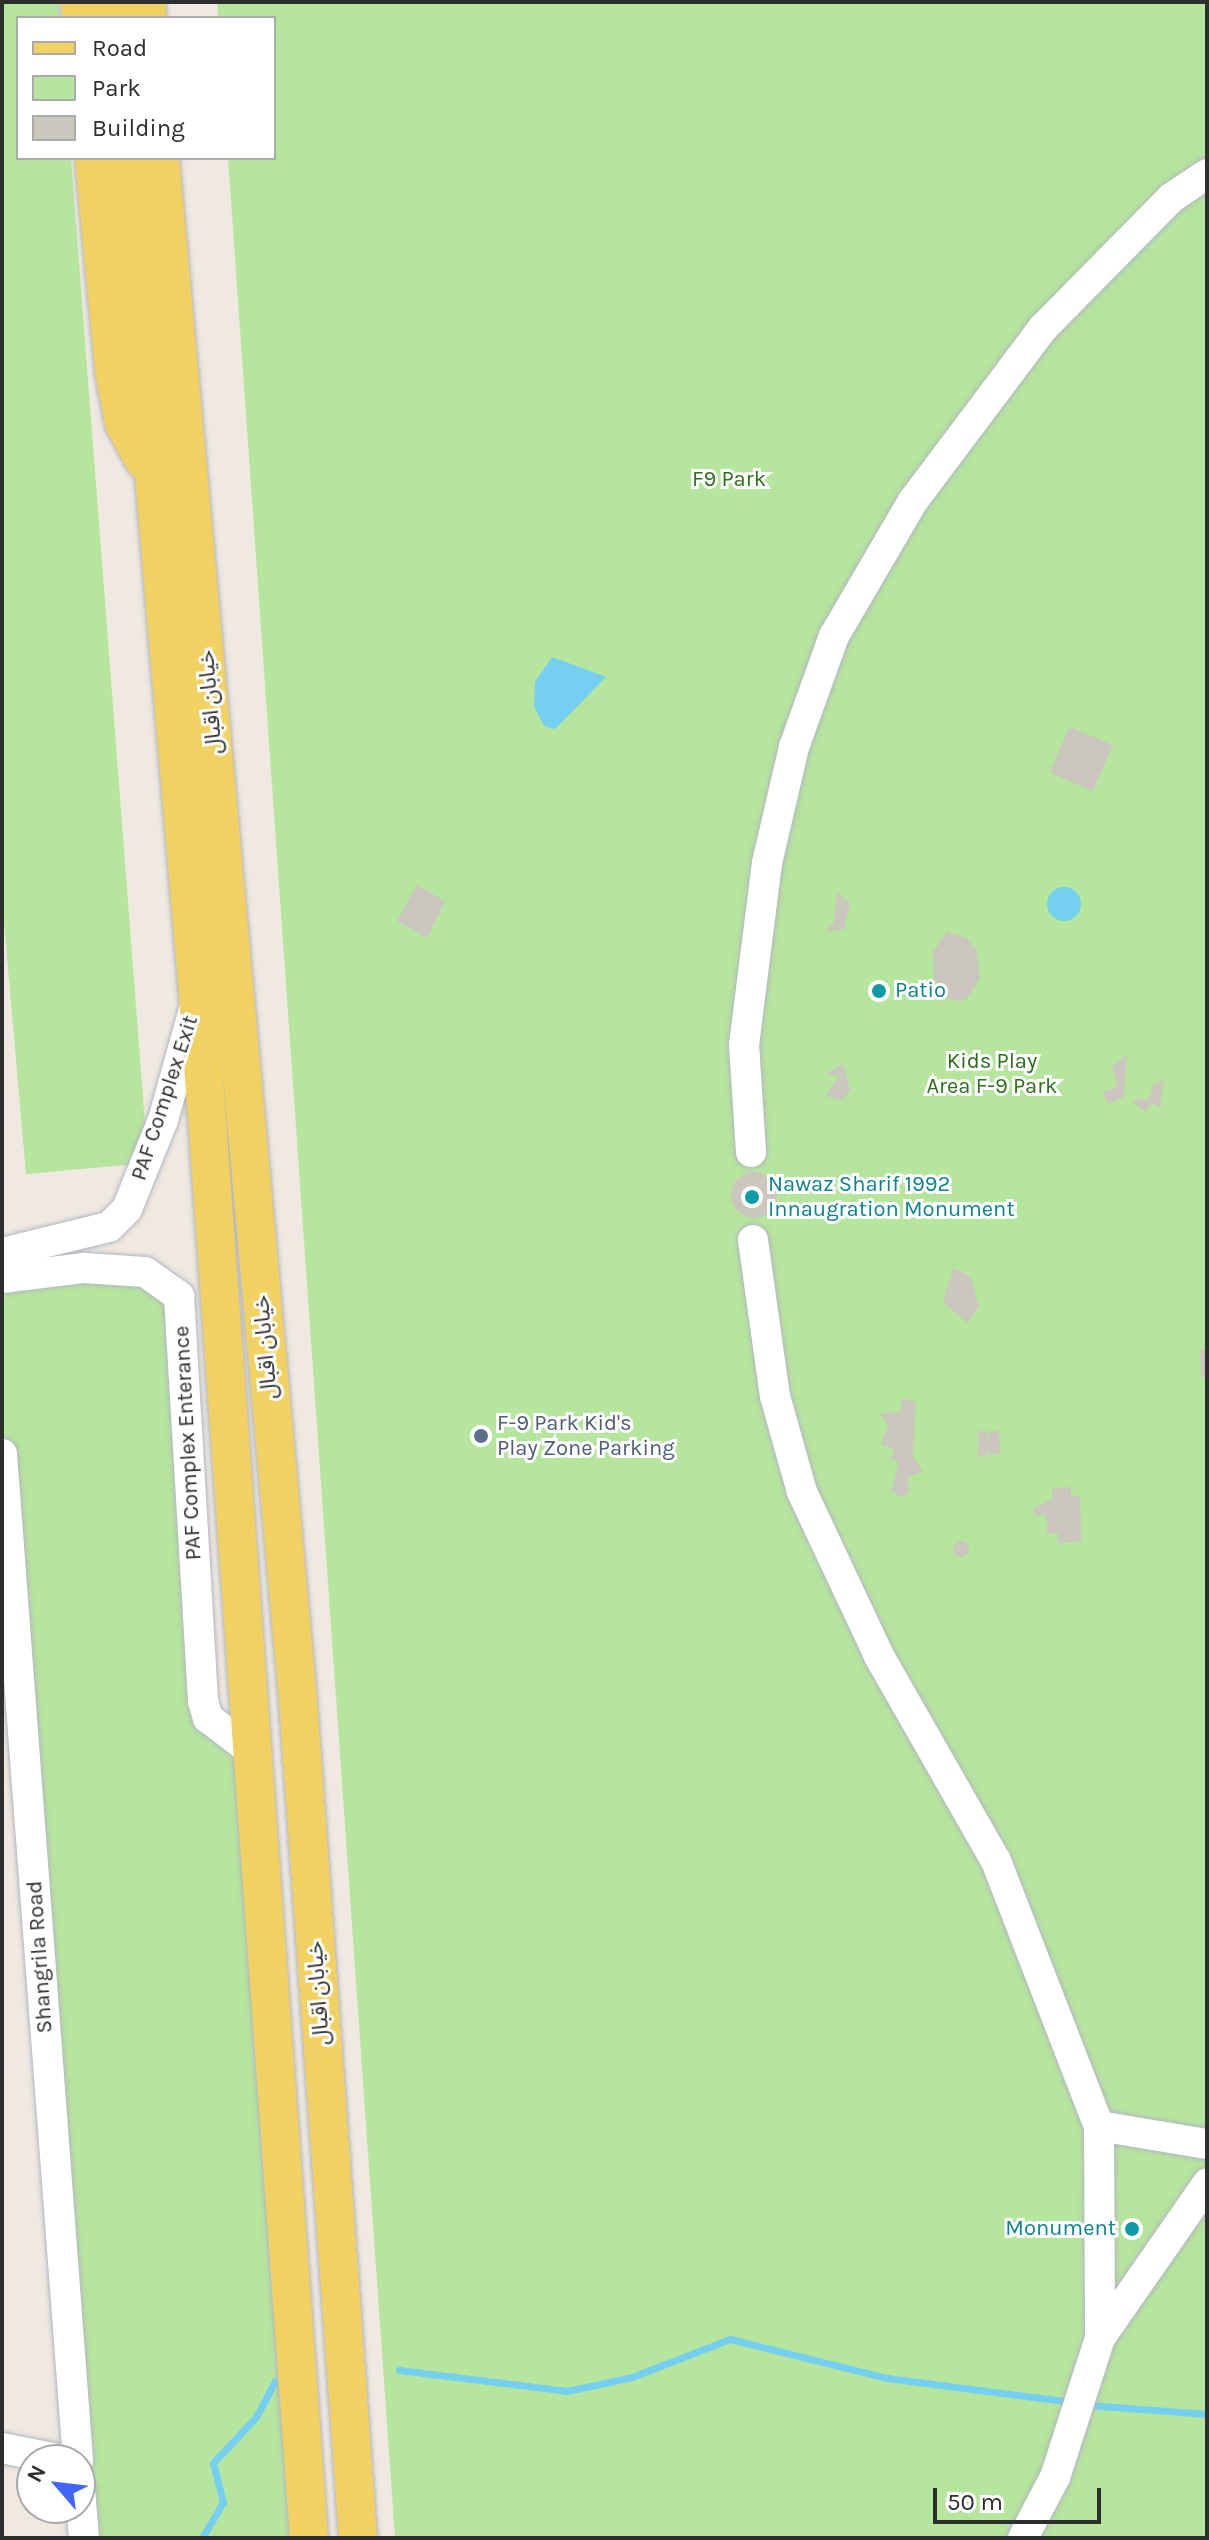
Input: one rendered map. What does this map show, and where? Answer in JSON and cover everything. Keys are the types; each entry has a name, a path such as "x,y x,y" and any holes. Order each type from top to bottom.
{"main road":[{"path":"94,160 114,371 124,423 154,476"},
{"name":"خیابان اقبال","path":"127,160 198,994 309,2538"},
{"name":"خیابان اقبال","path":"160,160 191,470 298,1701 358,2538"},
{"path":"184,160 202,397 202,436 191,470"}],"street":[{"path":"751,1152 744,1045 767,863 794,747 834,636 913,501 1042,329 1171,198 1207,174"},
{"name":"PAF Complex Exit","path":"2,1253 109,1227 127,1209 163,1120 198,994"},
{"path":"753,1240 775,1396 802,1492 879,1656 996,1861 1099,2126 1096,2352"},
{"name":"PAF Complex Enterance","path":"2,1278 84,1268 145,1272 179,1296 203,1701 208,1718 254,1753"},
{"name":"Shangrila Road","path":"2,1454 77,2444"},
{"path":"1099,2126 1207,2144"},
{"path":"1023,2538 1063,2456 1096,2352 1207,2184"}],"green space":[{"path":"2,2 59,2 60,16 16,16 16,160 71,160 148,1163 26,1174 2,900"},
{"name":"F9 Park","path":"217,2 1207,2 1207,2538 395,2538 228,160 276,160 276,16 218,16"},
{"path":"2,1278 166,1280 203,1701 254,1753 309,2538 83,2538 82,2524 96,2524 96,2444 76,2444 2,1454"}],"water":[{"path":"552,657 606,677 555,729 544,726 534,706 535,682"},
{"path":"1064,887 1076,892 1081,904 1076,916 1064,921 1052,916 1047,904 1052,892"}],"building":[{"path":"1069,727 1113,745 1093,791 1050,773"},
{"path":"417,885 445,901 427,938 397,921"},
{"path":"837,891 850,905 844,929 825,932 834,922"},
{"path":"947,932 967,938 977,952 980,978 965,1001 946,998 934,980 933,952"},
{"name":"Patio","path":"879,982 885,984 885,996 879,998 873,996 871,990 873,984"},
{"path":"1127,1054 1124,1097 1108,1104 1102,1092 1117,1087 1112,1066"},
{"path":"843,1064 850,1090 842,1101 826,1096 839,1076 825,1074"},
{"path":"1164,1080 1160,1107 1152,1104 1145,1112 1130,1100 1149,1099 1153,1084"},
{"path":"754,1172 771,1178 777,1195 771,1212 754,1218 737,1212 731,1195 737,1178"},
{"path":"953,1268 971,1277 979,1307 967,1323 943,1302"},
{"path":"1200,1350 1207,1350 1207,1377 1201,1377"},
{"path":"902,1398 916,1402 913,1457 923,1471 907,1478 910,1492 901,1497 892,1492 898,1462 891,1459 894,1449 881,1444 888,1426 880,1414 901,1411"},
{"path":"978,1431 986,1431 987,1440 988,1431 999,1431 1000,1454 989,1455 989,1446 987,1455 978,1456"},
{"path":"1071,1487 1071,1496 1080,1496 1082,1542 1058,1543 1058,1533 1047,1534 1046,1515 1034,1515 1034,1508 1052,1499 1052,1488"},
{"path":"961,1541 969,1549 961,1557 953,1549"}],"waterway":[{"path":"399,2370 567,2391 632,2377 730,2339 887,2378 1072,2402"},
{"path":"202,2538 223,2502 213,2463 256,2417 275,2381"},
{"path":"1088,2405 1207,2414"}],"place":[{"name":"Patio","path":"879,991"},
{"name":"Nawaz Sharif 1992 Innaugration Monument","path":"752,1197"},
{"name":"F-9 Park Kid's Play Zone Parking","path":"481,1436"},
{"name":"Monument","path":"1132,2229"}],"park label":[{"name":"Kids Play Area F-9 Park","path":"992,1074"}]}
